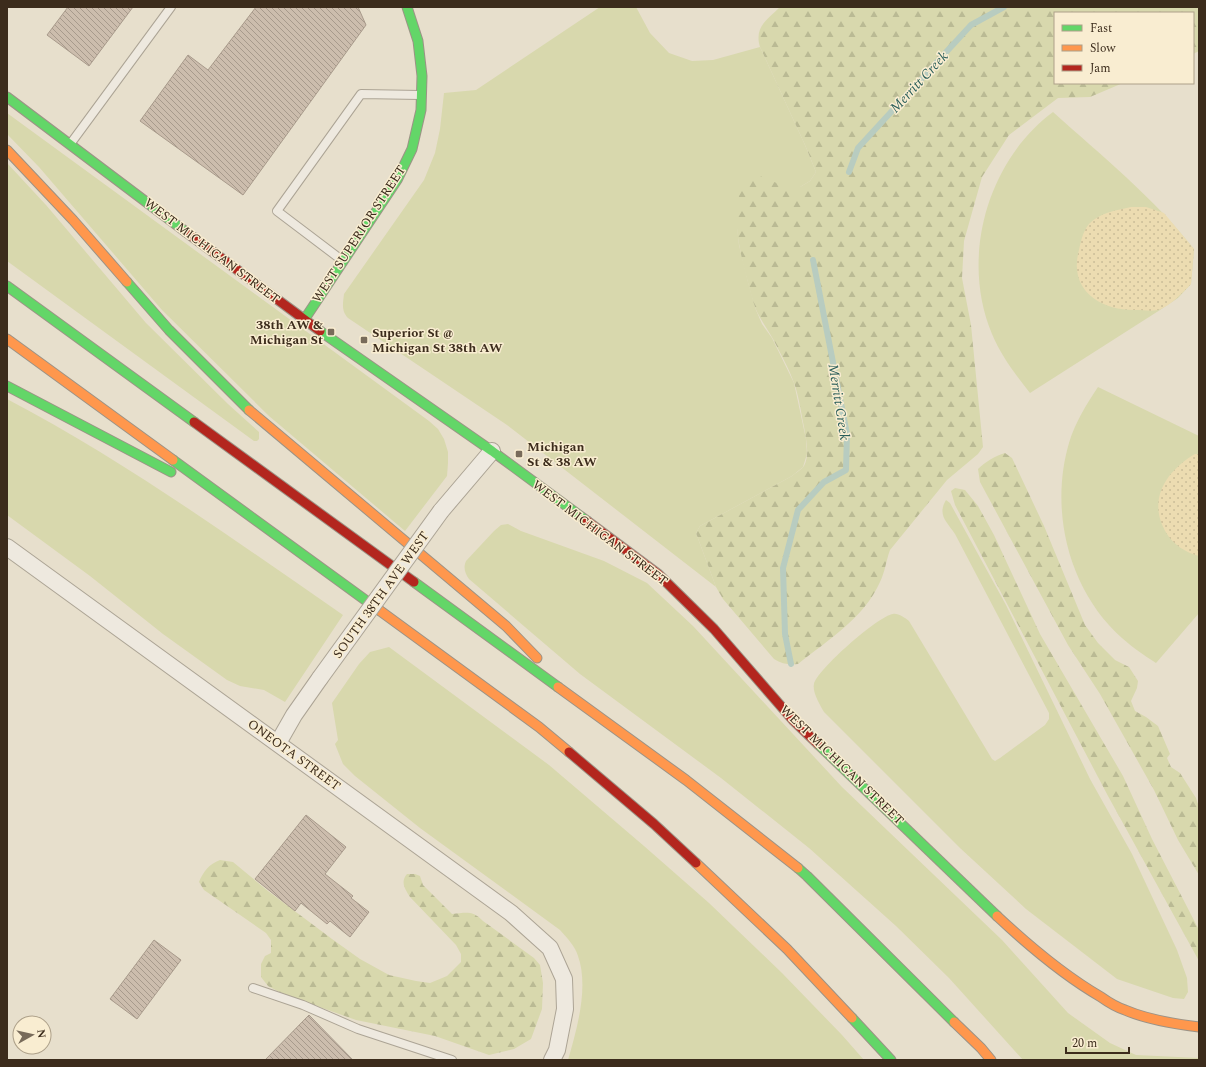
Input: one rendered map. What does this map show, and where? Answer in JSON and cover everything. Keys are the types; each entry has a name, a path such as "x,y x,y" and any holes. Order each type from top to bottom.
{"main road":[{"name":"WEST SUPERIOR STREET","path":"304,320 397,180 412,149 421,110 422,76 418,41 407,7"},
{"name":"WEST MICHIGAN STREET","path":"7,97 304,320 492,451 658,574 714,629 793,720 1021,939 1081,984 1124,1010 1169,1023 1199,1027"},
{"path":"7,150 73,220 169,330 246,408 506,626 572,696"},
{"path":"7,286 686,780 807,876 981,1048 991,1060"},
{"path":"7,339 539,727 642,814 787,949 892,1060"},
{"path":"7,386 237,506"}],"street":[{"name":"SOUTH 38TH AVE WEST","path":"278,744 294,715 441,511 492,451"},
{"name":"ONEOTA STREET","path":"7,547 511,913 550,948 564,979 565,1009 556,1050 552,1060"}],"lane":[{"path":"71,144 172,7"},
{"path":"343,261 277,211 361,94 421,95"},
{"path":"253,988 303,1005 358,1029 452,1060"}],"green space":[{"path":"600,7 636,7 650,33 669,53 692,61 713,60 760,47 816,172 810,181 800,187 786,187 737,211 739,245 756,310 762,324 772,338 794,383 806,439 807,454 803,467 792,476 700,526 696,533 716,587 507,425 348,318 343,310 344,294 424,180 435,153 440,129 444,93 476,90"},
{"path":"780,7 1199,7 1199,51 1194,54 1194,12 1054,12 1054,84 1121,84 1090,97 1058,98 1009,135 982,177 964,241 962,278 971,325 983,447 978,454 947,480 890,550 882,578 865,607 844,628 798,664 783,663 774,659 723,599 716,587 696,533 700,526 792,476 804,466 807,457 806,437 796,388 773,339 755,307 742,260 738,236 738,199 741,188 747,177 760,176 786,187 800,187 810,181 816,172 760,47 760,29 766,20"},
{"path":"1053,112 1144,194 1162,212 1194,249 1191,284 1178,298 1030,393 1004,358 992,334 983,305 979,274 980,243 986,213 996,184 1011,157 1030,132"},
{"path":"7,113 438,429 444,439 448,452 447,476 405,531 269,416 162,310 39,167 7,134"},
{"path":"7,163 46,205 146,323 228,404 259,432 259,439 257,441 254,441 7,261"},
{"path":"1098,387 1199,436 1199,613 1156,663 1126,642 1104,619 1089,597 1077,574 1068,548 1063,522 1061,496 1063,469 1074,428"},
{"path":"7,399 94,448 178,502 343,615 285,702 264,690 240,686 227,680 163,634 90,576 7,515"},
{"path":"1005,453 1012,458 1044,526 1085,625 1098,643 1115,660 1129,667 1138,681 1137,688 1131,701 1135,711 1158,726 1170,754 1167,758 1171,767 1180,773 1196,798 1199,807 1199,875 1178,840 1154,790 1100,694 1068,645 980,482 978,469 990,460"},
{"path":"955,488 965,490 978,506 994,535 1040,634 1123,776 1152,839 1199,930 1199,961 1108,796 955,505 951,491"},
{"path":"946,500 950,503 1006,605 1090,779 1132,854 1177,950 1187,978 1188,992 1184,999 1173,998 1117,979 1026,909 960,848 824,712 815,695 814,684 836,656 862,633 885,617 897,614 909,621 992,759 995,761 1000,758 1045,725 1049,719 1049,713 955,534 944,518 942,510"},
{"path":"508,524 521,531 604,561 647,583 693,626 842,787 1002,940 1068,1013 1110,1043 1136,1055 1199,1058 1199,1060 1023,1060 949,978 896,926 809,848 721,778 580,674 469,579 465,570 466,561 494,531 501,525"},
{"path":"389,647 549,765 644,846 709,903 782,973 864,1060 568,1060 578,1022 582,994 581,968 578,956 570,942 560,930 420,828 355,776 343,764 335,744 338,740 332,703 359,664 370,652"},
{"path":"220,860 233,862 268,891 360,959 389,975 430,983 447,976 461,962 461,954 456,945 406,891 404,880 407,874 415,874 420,876 423,885 452,914 469,913 475,915 534,958 540,965 543,983 542,1009 531,1039 514,1049 489,1055 435,1036 356,1020 283,994 268,986 261,977 261,964 265,956 271,953 271,940 266,933 204,890 199,882 207,869"}],"sand":[{"path":"1131,207 1146,207 1164,213 1194,249 1191,284 1173,301 1158,310 1149,311 1123,309 1111,307 1099,302 1083,287 1078,276 1077,264 1081,240 1089,224 1098,217"},
{"path":"1195,454 1199,454 1199,556 1194,555 1176,545 1167,534 1161,522 1158,510 1162,488 1168,478 1175,469"}],"building":[{"path":"68,7 133,7 89,66 47,35"},
{"path":"256,7 358,7 366,25 243,195 140,121 188,55 208,70"},
{"path":"306,815 346,847 325,874 353,896 351,898 369,912 350,937 330,921 327,924 301,903 295,911 255,879"},
{"path":"154,940 181,960 137,1019 110,999"},
{"path":"309,1015 353,1060 265,1060"}],"waterway":[{"name":"Merritt Creek","path":"849,172 858,148 971,25 1004,7"},
{"name":"Merritt Creek","path":"791,664 785,634 783,568 798,510 824,482 846,470 847,434 813,260"}],"traffic: fast":[{"path":"304,320 397,180 412,149 421,110 422,76 418,41 407,7"},
{"path":"7,97 186,232"},
{"path":"127,282 169,330 249,410"},
{"path":"7,286 194,422"},
{"path":"320,331 492,451 587,521"},
{"path":"7,386 171,472"},
{"path":"173,460 379,610"},
{"path":"414,582 558,687"},
{"path":"818,744 997,916"},
{"path":"798,868 954,1022"},
{"path":"852,1018 891,1060"}],"traffic: slow":[{"path":"7,150 73,220 127,282"},
{"path":"7,339 173,460"},
{"path":"249,410 506,626 537,658"},
{"path":"379,610 539,727 569,752"},
{"path":"558,687 686,780 798,868"},
{"path":"696,863 787,949 852,1018"},
{"path":"997,916 1060,970 1112,1004 1152,1019 1199,1027"},
{"path":"954,1022 981,1048 991,1060"}],"traffic: jam":[{"path":"186,232 320,331"},
{"path":"194,422 414,582"},
{"path":"587,521 658,574 714,629 793,720 818,744"},
{"path":"569,752 654,824 696,863"}],"place":[{"name":"38th AW & Michigan St","path":"331,332"},
{"name":"Superior St @ Michigan St 38th AW","path":"364,340"},
{"name":"Michigan St & 38 AW","path":"519,454"}]}
